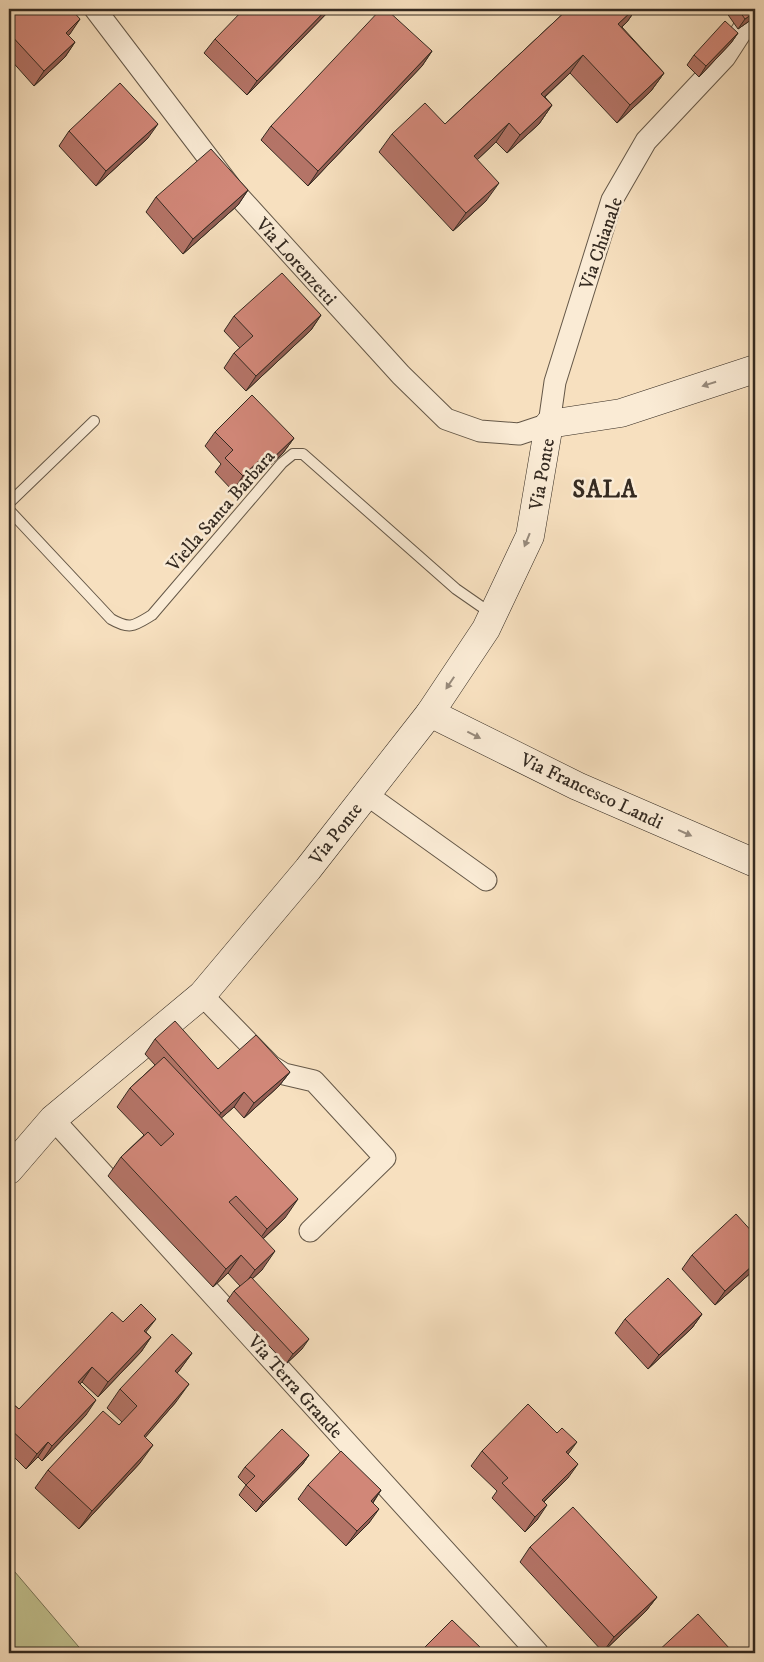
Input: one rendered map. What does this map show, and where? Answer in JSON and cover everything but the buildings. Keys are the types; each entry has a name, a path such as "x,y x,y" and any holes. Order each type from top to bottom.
{"street":[{"name":"Via Lorenzetti","path":"95,9 232,189 401,376 446,419 480,431 519,434 550,424"},
{"name":"Via Chianale","path":"550,424 558,374 612,200 646,141 725,57 747,23 755,16"},
{"path":"550,424 622,412 755,369"},
{"name":"Via Ponte","path":"9,1170 54,1119 202,995 308,868 430,713 486,629 530,536 550,424"},
{"name":"Via Francesco Landi","path":"430,713 577,786 755,863"},
{"path":"366,794 486,880"},
{"path":"202,995 271,1066 284,1074 314,1081 385,1158 310,1231"},
{"name":"Via Terra Grande","path":"54,1119 538,1653"}],"lane":[{"path":"9,503 94,421"},
{"name":"Viella Santa Barbara","path":"9,510 112,619 124,626 135,625 152,615 282,463 293,454 303,454 456,589 493,615"}],"green space":[{"path":"9,1565 84,1653 9,1653"}],"district":[{"name":"SALA","path":"605,489"}]}
